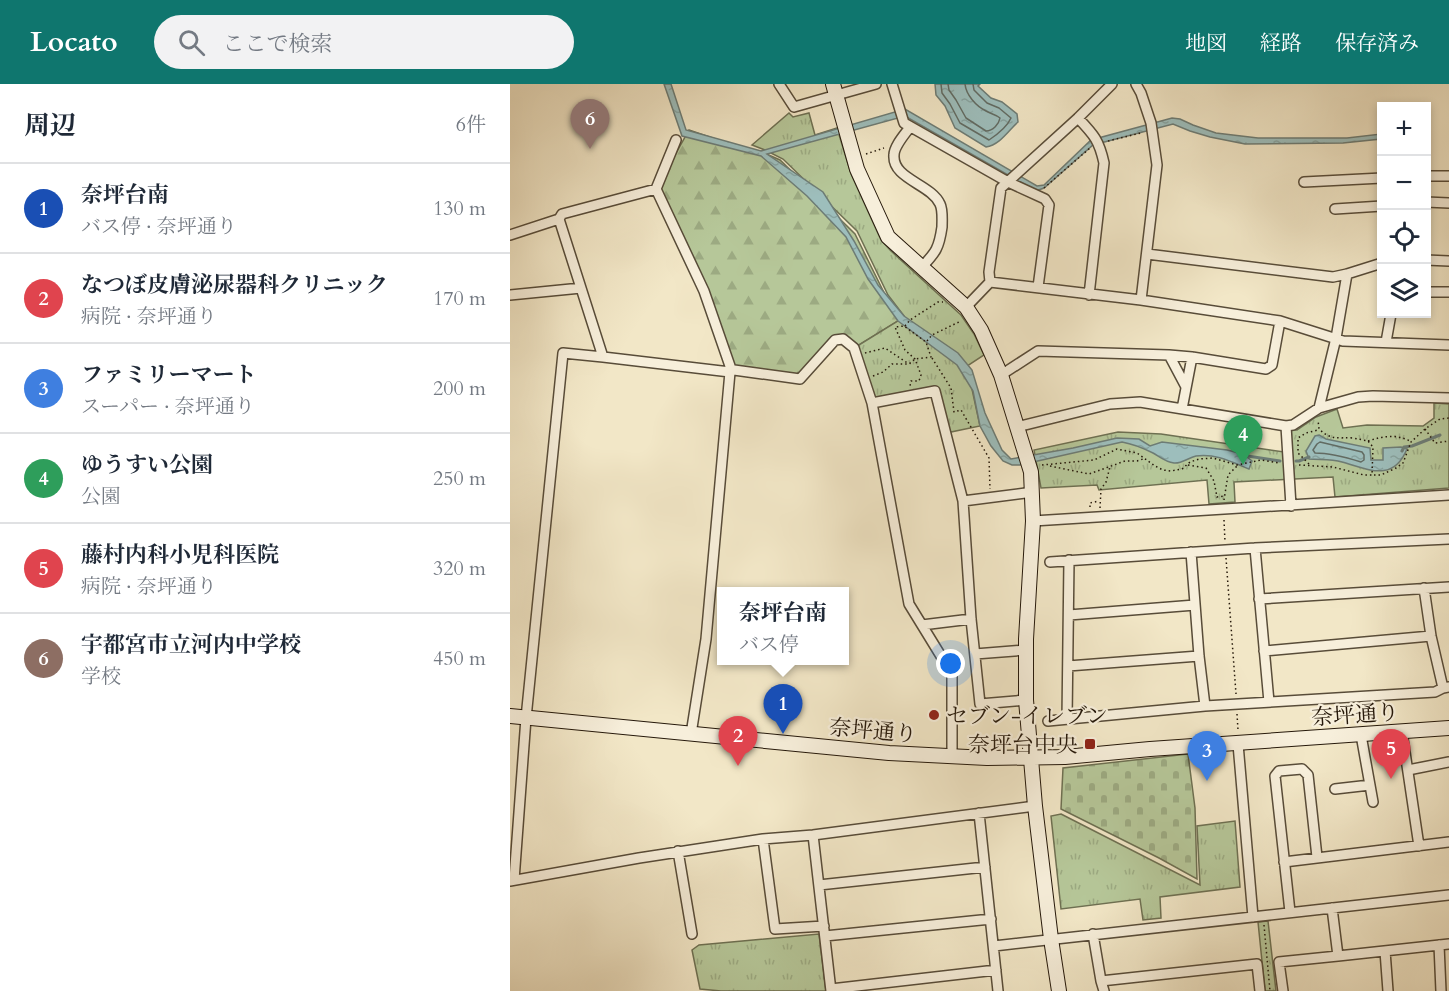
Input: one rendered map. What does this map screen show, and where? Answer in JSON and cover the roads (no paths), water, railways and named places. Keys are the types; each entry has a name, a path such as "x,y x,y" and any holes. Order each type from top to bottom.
{"street":[{"path":"779,84 794,107 834,89 876,84"},
{"path":"892,84 904,123 1012,178 1045,199 1049,205 1038,287"},
{"path":"965,313 990,282 989,272 1001,188 1112,84"},
{"path":"1136,84 1152,126 1157,165 1141,300"},
{"path":"834,89 857,169 888,237 922,267 981,330 1001,375 1031,472 1033,521 1026,650 1026,700 1035,806 1059,991"},
{"path":"1078,118 1097,141 1104,163 1089,295"},
{"path":"910,127 894,151 896,166 903,174 933,195 941,205 940,241 935,254 922,267"},
{"path":"676,140 656,189 704,291 730,366 706,639 691,734"},
{"path":"1431,176 1449,176"},
{"path":"1304,182 1377,178"},
{"path":"510,235 559,219 562,214 656,189"},
{"path":"1431,202 1449,203"},
{"path":"1335,209 1377,206"},
{"path":"559,219 603,357"},
{"path":"1147,254 1333,277 1379,264"},
{"path":"1431,260 1449,261"},
{"path":"1318,412 1336,338 1347,274"},
{"path":"990,282 1141,300 1280,321 1342,341 1449,345"},
{"path":"510,295 581,288"},
{"path":"1431,292 1449,292"},
{"path":"1386,342 1389,318"},
{"path":"1001,375 1038,351 1192,357 1266,369 1272,365 1280,321"},
{"path":"952,757 952,674 909,604 872,403 854,348 843,339 835,340 800,379 563,353 512,880 678,851 1035,806"},
{"path":"1169,356 1186,387"},
{"path":"1182,409 1192,357"},
{"path":"872,403 935,391 963,501 971,619 980,704 1026,700"},
{"path":"1017,427 1110,404 1140,402 1286,426 1358,397 1449,398"},
{"path":"1286,426 1291,506"},
{"path":"963,501 1033,492"},
{"path":"1033,521 1449,495"},
{"path":"1050,562 1255,548 1449,539"},
{"path":"1255,548 1269,702"},
{"path":"1191,552 1205,706"},
{"path":"1067,719 1069,560"},
{"path":"1259,599 1449,587"},
{"path":"1048,721 1205,706 1435,692 1446,688 1431,636 1424,588"},
{"path":"1069,615 1196,605"},
{"path":"922,625 971,619"},
{"path":"1264,651 1431,636"},
{"path":"975,654 1026,650"},
{"path":"1068,666 1199,656"},
{"name":"奈坪通り","path":"510,716 889,753 952,757 1065,757 1449,728"},
{"path":"1402,732 1419,846"},
{"path":"1361,735 1373,802"},
{"path":"1238,744 1258,916"},
{"path":"1408,770 1449,762"},
{"path":"1290,912 1275,776 1279,771 1302,769 1308,774 1317,857"},
{"path":"1335,789 1370,785"},
{"path":"979,813 998,991"},
{"path":"813,835 831,990 996,970"},
{"path":"763,839 776,929 824,926"},
{"path":"1284,862 1449,842"},
{"path":"678,851 692,934"},
{"path":"819,885 985,867"},
{"path":"994,946 1449,895"},
{"path":"1332,908 1338,956"},
{"path":"825,936 991,919"},
{"path":"1093,934 1102,986 1257,964 1260,991"},
{"path":"1282,991 1279,962 1444,945 1441,991"},
{"path":"1385,951 1388,991"}],"water":[{"path":"664,84 671,84 686,130 761,151 905,109 1037,186 1044,185 1091,140 1172,118 1216,133 1258,138 1347,138 1377,134 1377,139 1343,143 1245,144 1210,137 1173,124 1093,145 1044,188 1036,191 905,116 767,154 823,192 878,285 904,316 958,353 972,370 985,413 1002,450 1011,459 1117,438 1139,439 1150,446 1162,442 1227,450 1243,454 1252,461 1249,469 1223,459 1203,455 1174,463 1142,448 1122,442 1020,465 1012,465 1003,461 980,426 973,391 957,365 898,321 868,279 846,237 807,196 761,156 682,136"},
{"path":"935,84 980,84 978,86 991,98 1002,102 1017,114 1018,122 1000,141 986,147 955,128 945,106 936,95"},
{"path":"1319,435 1326,439 1370,448 1371,460 1383,460 1383,448 1407,449 1395,466 1387,470 1370,470 1338,461 1309,459 1306,451 1315,436"}],"waterway":[{"path":"1402,451 1404,447 1440,435"},
{"path":"1241,455 1280,461"},
{"path":"1296,461 1309,457"}],"place":[{"name":"宇都宮市立河内中学校","path":"590,149"},
{"name":"ゆうすい公園","path":"1243,465"},
{"name":"セブン-イレブン","path":"934,715"},
{"name":"奈坪台南","path":"783,734"},
{"name":"奈坪台中央","path":"1090,744"},
{"name":"なつぼ皮膚泌尿器科クリニック","path":"738,766"},
{"name":"藤村内科小児科医院","path":"1391,779"},
{"name":"ファミリーマート","path":"1207,781"}]}
